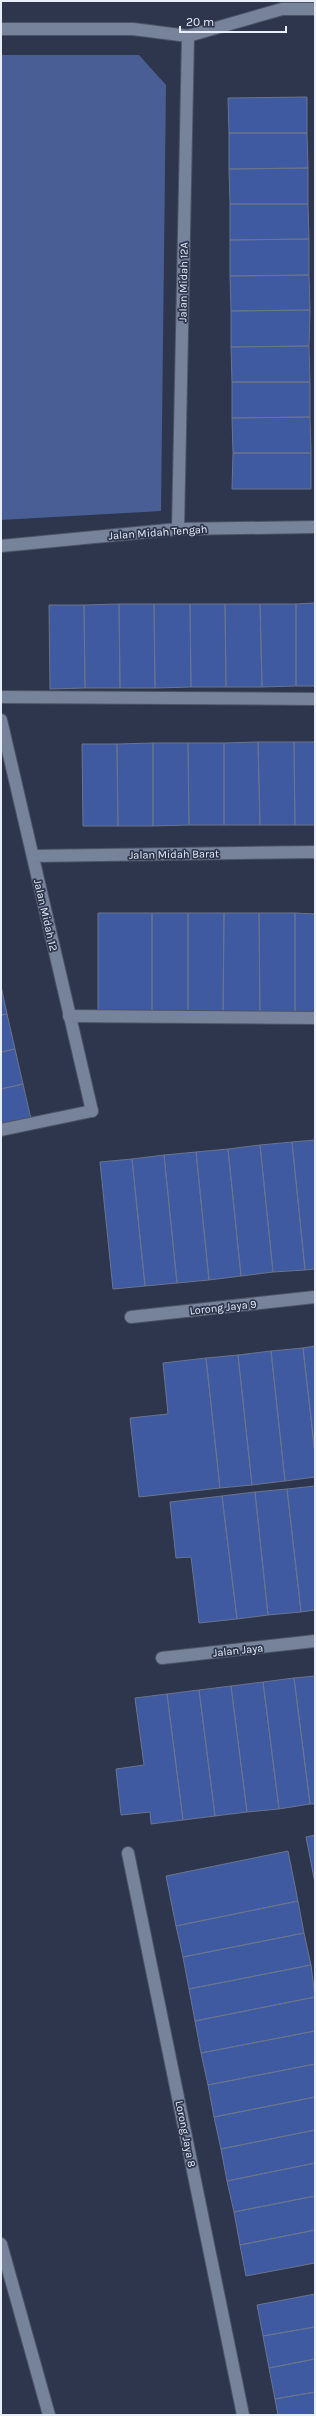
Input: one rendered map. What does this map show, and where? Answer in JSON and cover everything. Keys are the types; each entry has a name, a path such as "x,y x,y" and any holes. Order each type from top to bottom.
{"street":[{"path":"1,29 133,29 188,36 284,5 315,9"},
{"name":"Jalan Midah 12A","path":"178,529 188,36"},
{"name":"Jalan Midah Tengah","path":"1,546 178,529 315,527"},
{"path":"1,697 315,699"},
{"name":"Jalan Midah 12","path":"1,720 92,1111 1,1130"},
{"name":"Jalan Midah Barat","path":"33,856 315,852"},
{"path":"69,1016 315,1018"},
{"name":"Lorong Jaya 9","path":"131,1317 315,1297"},
{"name":"Jalan Jaya","path":"162,1658 315,1641"},
{"name":"Lorong Jaya 8","path":"128,1853 243,2415"},
{"path":"1,2244 6,2285 49,2415"}],"shaded area":[{"path":"1,55 139,55 166,85 161,511 1,520"}],"building":[{"path":"307,97 307,133 229,133 228,98"},
{"path":"229,133 307,133 308,168 229,169"},
{"path":"308,168 308,204 230,204 229,169"},
{"path":"230,204 308,204 309,239 230,240"},
{"path":"309,239 309,275 230,276 230,240"},
{"path":"309,275 310,310 231,311 230,276"},
{"path":"310,310 309,346 231,347 231,311"},
{"path":"309,346 310,382 232,382 231,347"},
{"path":"232,382 310,382 310,417 232,418"},
{"path":"310,417 311,453 233,453 232,418"},
{"path":"233,453 311,453 311,489 232,489"},
{"path":"315,603 315,686 296,686 296,604"},
{"path":"119,604 120,688 85,688 84,605"},
{"path":"119,604 154,604 155,688 120,688"},
{"path":"154,604 190,604 191,687 155,688"},
{"path":"190,604 225,604 226,687 191,687"},
{"path":"225,604 260,604 262,687 226,687"},
{"path":"260,604 296,604 296,686 262,687"},
{"path":"49,605 84,605 85,688 50,689"},
{"path":"258,742 294,742 295,825 260,825"},
{"path":"258,742 260,825 224,825 224,743"},
{"path":"294,742 315,742 315,825 295,825"},
{"path":"153,743 188,743 189,825 153,826"},
{"path":"153,743 153,826 118,826 117,744"},
{"path":"188,743 224,743 224,825 189,825"},
{"path":"82,744 117,744 118,826 83,826"},
{"path":"98,913 152,913 152,1014 98,1014"},
{"path":"152,913 188,913 188,1015 152,1014"},
{"path":"188,913 224,913 223,1015 188,1015"},
{"path":"224,913 259,913 260,1015 223,1015"},
{"path":"259,913 295,913 295,1015 260,1015"},
{"path":"295,913 315,914 315,1015 295,1015"},
{"path":"1,986 7,1014 1,1015"},
{"path":"7,1014 15,1049 1,1052 1,1015"},
{"path":"15,1049 23,1084 1,1089 1,1052"},
{"path":"23,1084 31,1119 1,1126 1,1089"},
{"path":"315,1140 315,1269 305,1270 292,1142"},
{"path":"292,1142 305,1270 273,1272 260,1145"},
{"path":"260,1145 273,1272 241,1276 228,1149"},
{"path":"228,1149 241,1276 209,1280 196,1152"},
{"path":"196,1152 209,1280 177,1283 164,1155"},
{"path":"164,1155 177,1283 145,1286 132,1159"},
{"path":"132,1159 145,1286 113,1289 100,1162"},
{"path":"315,1346 315,1454 303,1348"},
{"path":"303,1348 315,1454 315,1477 285,1481 271,1351"},
{"path":"271,1351 285,1481 252,1485 238,1355"},
{"path":"238,1355 252,1485 220,1488 206,1358"},
{"path":"206,1358 220,1488 139,1497 130,1418 168,1414 163,1363"},
{"path":"315,1486 315,1610 301,1612 287,1489"},
{"path":"287,1489 301,1612 268,1615 255,1492"},
{"path":"255,1492 268,1615 237,1619 222,1496"},
{"path":"222,1496 237,1619 199,1623 191,1557 176,1558 170,1502"},
{"path":"315,1676 315,1804 310,1804 294,1678"},
{"path":"294,1678 310,1804 279,1809 263,1682"},
{"path":"263,1682 279,1809 247,1812 231,1686"},
{"path":"231,1686 247,1812 215,1816 199,1690"},
{"path":"199,1690 215,1816 183,1820 167,1694"},
{"path":"167,1694 183,1820 151,1824 150,1812 121,1815 116,1769 144,1765 135,1698"},
{"path":"315,1835 315,1883 306,1837"},
{"path":"288,1851 298,1901 176,1926 166,1876"},
{"path":"298,1901 304,1933 183,1957 176,1926"},
{"path":"304,1933 311,1965 189,1989 183,1957"},
{"path":"311,1965 315,1997 195,2021 189,1989"},
{"path":"315,1997 315,2031 201,2053 195,2021"},
{"path":"315,2031 315,2064 208,2085 201,2053"},
{"path":"315,2064 315,2097 214,2117 208,2085"},
{"path":"315,2097 315,2130 221,2149 214,2117"},
{"path":"315,2130 315,2163 227,2181 221,2149"},
{"path":"315,2163 315,2196 234,2212 227,2181"},
{"path":"315,2196 315,2230 240,2245 234,2212"},
{"path":"315,2230 315,2263 246,2276 240,2245"},
{"path":"315,2294 315,2327 263,2336 257,2305"},
{"path":"315,2327 315,2359 269,2368 263,2336"},
{"path":"315,2359 315,2392 275,2399 269,2368"},
{"path":"315,2392 315,2415 278,2415 275,2399"}]}
